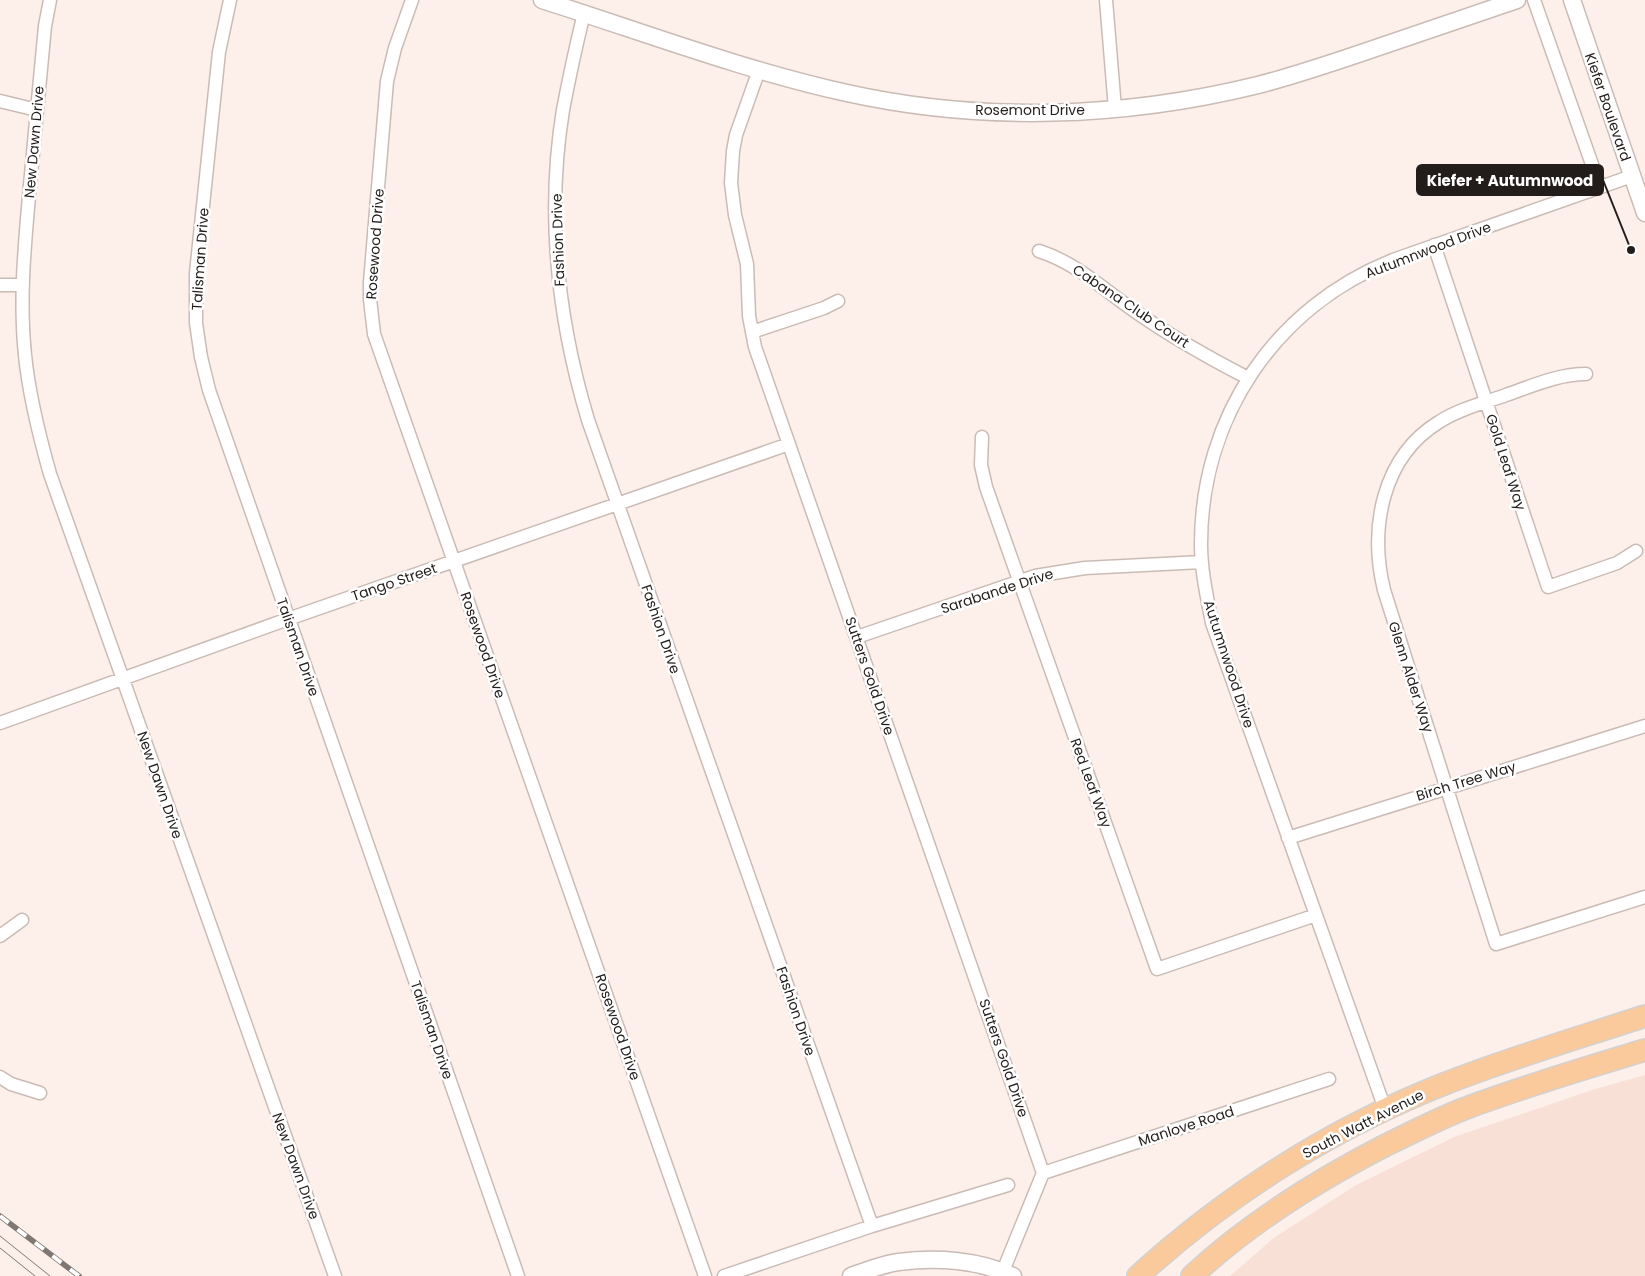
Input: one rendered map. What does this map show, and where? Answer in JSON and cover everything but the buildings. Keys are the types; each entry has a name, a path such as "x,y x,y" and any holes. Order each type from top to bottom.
{"main road":[{"name":"South Watt Avenue","path":"1138,1276 1165,1252 1240,1195 1291,1161 1385,1109 1495,1065 1645,1016"},
{"path":"1192,1276 1242,1234 1290,1199 1342,1167 1405,1135 1460,1110 1496,1097 1645,1050"}],"street":[{"name":"New Dawn Drive","path":"50,0 45,26 22,285 25,355 30,395 50,474 335,1276"},
{"name":"Talisman Drive","path":"230,0 219,52 196,273 196,324 208,390 518,1276"},
{"name":"Rosewood Drive","path":"412,0 395,48 387,80 370,299 373,325 379,351 705,1276"},
{"name":"Rosemont Drive","path":"542,0 759,70 849,94 974,111 1022,112 1070,112 1167,103 1260,84 1326,65 1517,0"},
{"path":"1106,0 1115,109"},
{"path":"1534,0 1600,187"},
{"name":"Kiefer Boulevard","path":"1572,0 1645,213"},
{"name":"Fashion Drive","path":"584,14 572,63 560,141 556,191 556,240 561,299 566,336 576,379 588,420 872,1226"},
{"name":"Sutters Gold Drive","path":"759,70 736,135 731,167 732,199 747,264 749,316 755,347 1043,1173"},
{"path":"0,101 37,110"},
{"name":"Autumnwood Drive","path":"1385,1109 1212,623 1205,592 1202,562 1202,514 1206,482 1225,422 1248,378 1288,328 1337,289 1378,266 1632,176"},
{"name":"Gold Leaf Way","path":"1434,245 1548,587 1617,563 1636,551"},
{"name":"Cabana Club Court","path":"1039,251 1056,256 1070,264 1163,331 1248,378"},
{"path":"0,285 22,285"},
{"path":"752,332 824,308 838,301"},
{"name":"Glenn Alder Way","path":"1586,374 1561,376 1454,414 1440,421 1416,439 1391,476 1381,506 1378,558 1384,590 1496,944 1645,897"},
{"name":"Red Leaf Way","path":"982,438 981,464 986,487 1157,969 1316,915"},
{"name":"Tango Street","path":"0,723 288,619 788,444"},
{"name":"Sarabande Drive","path":"857,637 1020,581 1068,569 1202,562"},
{"name":"Birch Tree Way","path":"1288,838 1645,726"},
{"path":"0,936 22,920"},
{"path":"0,1077 11,1084 40,1093"},
{"name":"Manlove Road","path":"1043,1173 1329,1079"},
{"path":"851,1276 898,1262 936,1260 971,1263 1008,1274 1043,1173"},
{"path":"724,1276 872,1226 1008,1185"}],"shaded area":[{"path":"1645,1075 1645,1276 1230,1276 1275,1237 1356,1185 1454,1137 1595,1089"}],"tram line":[{"path":"0,1236 50,1276"},
{"path":"0,1248 35,1276"}],"railway":[{"path":"0,1216 79,1276"}],"place":[{"name":"Kiefer + Autumnwood","path":"1631,250"}]}
